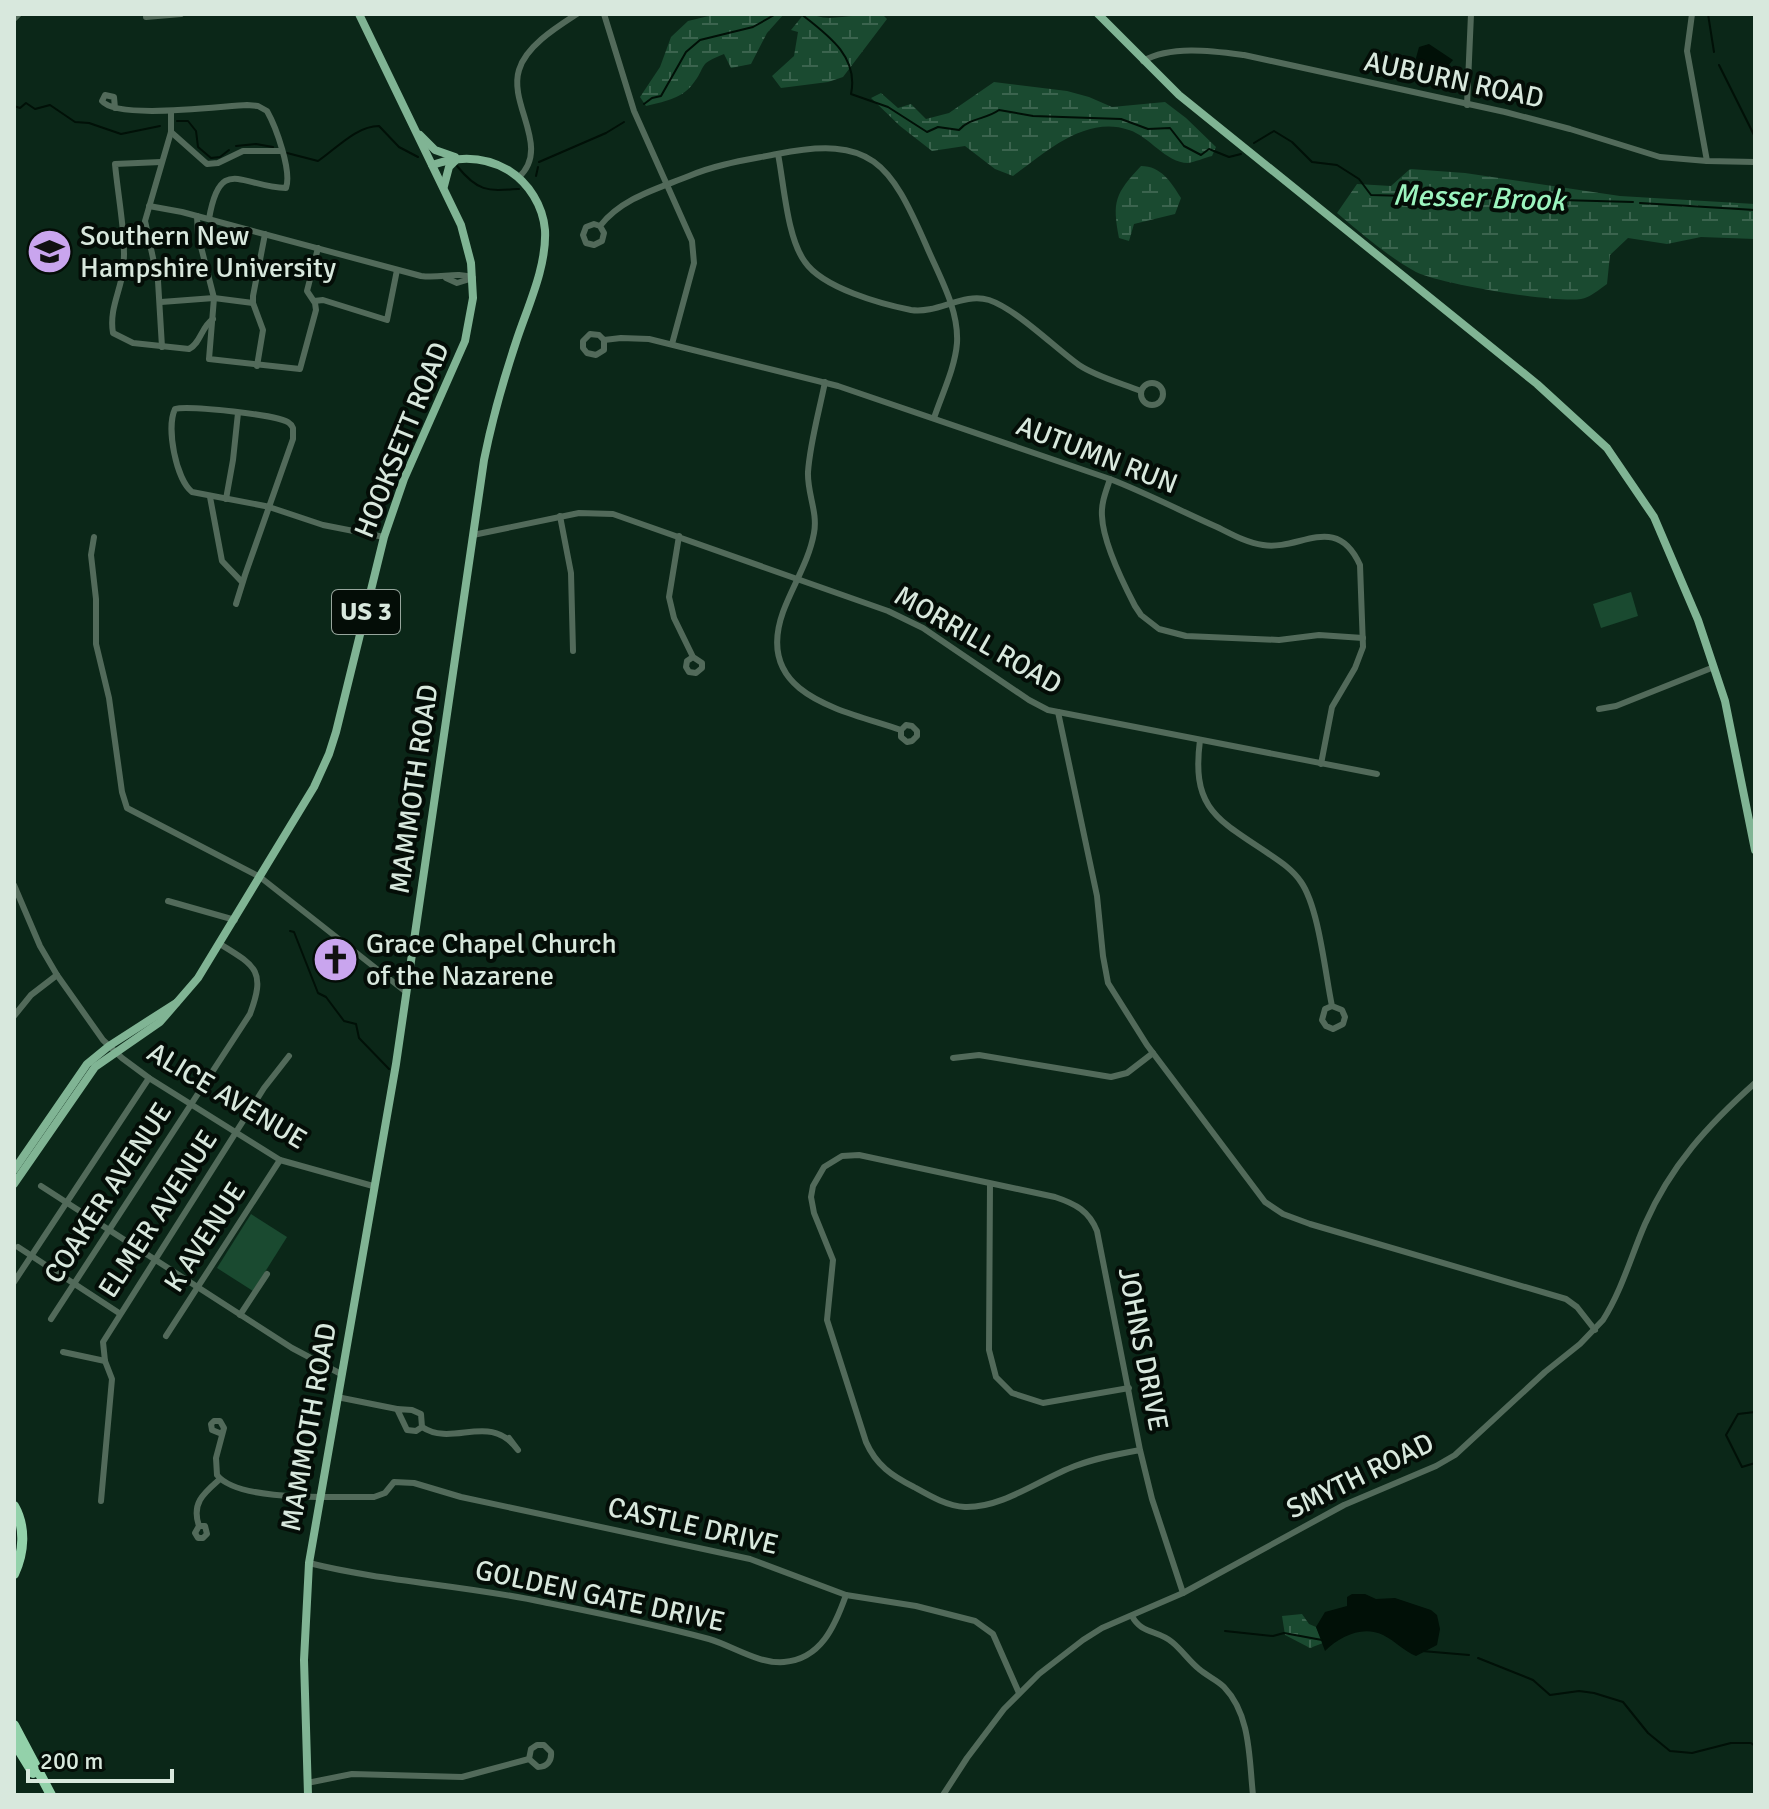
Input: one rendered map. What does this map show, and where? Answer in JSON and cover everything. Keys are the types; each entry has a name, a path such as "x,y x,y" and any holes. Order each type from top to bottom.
{"highway":[{"path":"14,1506 22,1534 21,1553 14,1574"},
{"path":"14,1725 49,1795"},
{"path":"14,1742 49,1795"}],"main road":[{"name":"HOOKSETT ROAD","path":"14,1170 74,1079 93,1058 112,1049 177,1002 198,978 314,787 329,754 384,537 404,479 465,341 472,310 473,278 465,236 359,14"},
{"path":"1098,14 1179,95 1537,384 1595,435 1629,478 1662,532 1714,667 1725,701 1755,850"},
{"path":"414,130 435,150 460,158"},
{"path":"444,187 449,167 460,158"},
{"name":"MAMMOTH ROAD","path":"308,1795 304,1660 309,1563 319,1496 406,992 491,427 544,248 545,229 541,211 533,195 518,178 491,162 460,158 432,165"},
{"name":"HOOKSETT ROAD","path":"14,1184 84,1080 112,1049"}],"street":[{"path":"14,19 19,14"},
{"path":"146,17 181,14"},
{"path":"518,178 527,168 531,151 517,80 519,71 538,43 577,14"},
{"path":"604,14 634,111 688,230 694,252 672,344"},
{"path":"1467,105 1471,14"},
{"path":"1692,14 1687,33 1687,51 1707,161"},
{"name":"AUBURN ROAD","path":"1143,61 1168,53 1206,51 1244,55 1570,129 1660,157 1755,162"},
{"path":"115,108 171,111 258,106 270,116 288,168 286,188 241,178 230,179 220,185 214,194 209,219"},
{"path":"162,347 164,302 146,226 171,132 171,111"},
{"path":"171,132 207,164 218,163 243,151 281,151"},
{"path":"600,226 620,205 718,165 805,148 833,148 865,157 879,166 907,201 951,305 956,324 955,352 934,418"},
{"path":"778,154 795,243 804,262 833,285 904,309 924,311 977,299 994,302 1081,366 1141,391"},
{"path":"161,162 115,164 123,272 113,306 113,333 133,343 189,349 194,347 206,323 213,319"},
{"path":"149,206 209,219 397,270 446,278 459,274 473,278"},
{"path":"197,216 198,235 214,298 209,359 300,369 316,307 307,291 318,248"},
{"path":"257,366 263,330 253,303 265,234"},
{"path":"123,272 156,270"},
{"path":"314,301 323,300 387,320 397,270"},
{"path":"164,302 214,298 253,303"},
{"name":"AUTUMN RUN","path":"604,340 632,337 672,344 825,382 1110,479 1231,534 1263,545 1318,536 1339,541 1355,555 1360,565 1363,638 1360,658 1332,707 1321,764"},
{"path":"825,382 808,473 815,528 782,614 777,636 778,657 794,686 812,698 901,730"},
{"path":"236,604 242,582 269,507 293,439 293,428 285,420 186,407 175,409 171,425 173,442 183,484 192,492 269,507 323,525 384,537"},
{"path":"226,499 238,413"},
{"path":"1110,479 1102,506 1103,528 1135,606 1159,629 1197,637 1286,640 1326,635 1363,638"},
{"path":"210,497 222,561 242,582"},
{"name":"MORRILL ROAD","path":"473,535 560,516 590,512 613,514 908,620 1029,700 1058,712 1377,774"},
{"path":"560,516 571,573 573,651"},
{"path":"679,536 669,597 674,618 693,657"},
{"path":"94,537 91,555 96,599 96,644 109,698 124,803 131,811 260,877 406,992"},
{"path":"1599,709 1616,706 1714,667"},
{"path":"1058,712 1098,899 1105,973 1122,1008 1153,1053 1245,1176 1274,1209 1362,1240 1566,1299 1577,1307 1595,1330"},
{"path":"1200,740 1198,783 1212,812 1289,868 1309,894 1332,1006"},
{"name":"ALICE AVENUE","path":"14,885 40,946 57,975 112,1049 149,1078 280,1160 373,1186"},
{"path":"168,901 235,920"},
{"name":"COAKER AVENUE","path":"51,1319 110,1233 250,1014 258,990 252,963 220,944"},
{"path":"14,1016 28,998 57,975"},
{"path":"953,1058 986,1056 1111,1077 1127,1073 1153,1053"},
{"name":"ELMER AVENUE","path":"105,1361 103,1342 119,1313 264,1088 289,1056"},
{"path":"14,1282 149,1078"},
{"name":"SMYTH ROAD","path":"943,1795 987,1731 1019,1693 1051,1663 1083,1640 1102,1628 1183,1593 1344,1505 1455,1455 1595,1330 1613,1303 1644,1226 1677,1167 1704,1132 1755,1083"},
{"name":"JOHNS DRIVE","path":"1140,1450 1073,1467 994,1502 964,1507 937,1499 884,1469 870,1452 827,1320 833,1260 811,1203 813,1186 824,1167 837,1158 859,1155 1071,1202 1086,1212 1093,1221 1140,1450 1162,1532 1183,1593"},
{"name":"K AVENUE","path":"166,1336 280,1160"},
{"path":"990,1184 989,1350 996,1377 1012,1393 1043,1403 1129,1388"},
{"path":"41,1186 316,1363 341,1374"},
{"path":"18,1247 119,1313"},
{"path":"240,1315 267,1274"},
{"path":"63,1352 105,1361 112,1379 101,1501"},
{"path":"337,1397 397,1409 421,1414 424,1420 422,1427 416,1431 407,1430 397,1409"},
{"path":"422,1427 430,1432 445,1434 482,1430 509,1438"},
{"path":"199,1526 195,1513 197,1504 220,1479 215,1466 222,1434"},
{"name":"CASTLE DRIVE","path":"220,1479 263,1494 374,1497 385,1493 394,1482 409,1482 461,1497 750,1559 846,1595 948,1613 985,1626 998,1643 1019,1693"},
{"name":"GOLDEN GATE DRIVE","path":"309,1563 540,1601 708,1639 771,1661 793,1660 808,1654 822,1643 830,1634 846,1595"},
{"path":"1132,1616 1136,1625 1175,1644 1233,1699 1241,1711 1246,1732 1253,1795"},
{"path":"307,1783 352,1774 462,1777 529,1759"}],"green space":[{"path":"717,14 784,14 767,33 751,64 731,68 724,54 706,63 682,94 646,106 640,97 660,67 671,37 688,21"},
{"path":"804,14 829,18 882,14 887,19 843,77 781,88 772,76 794,56 798,32 791,30"},
{"path":"994,82 1067,91 1112,107 1165,102 1216,147 1212,156 1188,163 1180,162 1129,130 1097,128 1081,132 1052,147 1013,176 995,169 965,146 932,151 871,98 881,93 898,108 911,104 926,119 949,113"},
{"path":"1141,166 1160,172 1181,198 1175,214 1134,224 1129,241 1119,238 1116,206 1121,191"},
{"path":"1410,169 1465,173 1620,196 1755,204 1755,239 1701,237 1667,244 1628,238 1610,255 1607,284 1581,299 1547,298 1471,287 1416,272 1385,252 1337,213 1357,184 1391,186"},
{"path":"1631,592 1638,616 1601,628 1593,604"},
{"path":"251,1214 287,1237 253,1291 217,1268"},
{"path":"1302,1614 1309,1624 1316,1627 1323,1643 1310,1648 1285,1635 1282,1616"}],"shaded area":[{"path":"1429,44 1453,60 1448,66 1428,75 1418,69 1416,58 1419,47"},
{"path":"1365,1594 1376,1599 1395,1598 1431,1610 1437,1615 1440,1629 1437,1645 1416,1656 1383,1635 1368,1631 1345,1637 1325,1651 1316,1627 1325,1612 1347,1606 1347,1597"}],"waterway":[{"name":"Messer Brook","path":"644,104 661,96 686,52 700,40 753,27 776,14"},
{"name":"Messer Brook","path":"801,14 831,39 846,58 852,81 851,94 888,107 927,132 938,127 959,130 999,110 1033,116 1121,119 1148,129 1170,128 1184,146 1201,155 1209,149 1229,157 1241,154"},
{"path":"1708,14 1714,52"},
{"path":"1719,65 1755,137"},
{"name":"Messer Brook","path":"14,106 20,108 26,103 35,109 50,105 75,122 89,123 121,134 160,126"},
{"name":"Messer Brook","path":"177,121 188,121 196,131 198,147 211,158 220,157 229,150"},
{"name":"Messer Brook","path":"539,162 624,122"},
{"name":"Messer Brook","path":"287,153 318,161 354,134 379,126 399,147 418,157"},
{"name":"Messer Brook","path":"1254,143 1274,131 1292,142 1312,162 1337,165 1359,179 1371,195 1633,202"},
{"name":"Messer Brook","path":"236,146 256,144 273,147"},
{"name":"Messer Brook","path":"457,166 471,181 484,188 519,189"},
{"name":"Messer Brook","path":"536,176 538,167"},
{"name":"Messer Brook","path":"1640,203 1755,210"},
{"path":"290,931 294,932 318,993 326,997 344,1021 356,1024 359,1038 389,1069"},
{"path":"1755,1412 1738,1414 1726,1435 1742,1467 1755,1463"},
{"path":"1225,1631 1273,1636 1284,1633 1322,1640"},
{"path":"1422,1651 1469,1655"},
{"path":"1478,1658 1533,1680 1550,1695 1579,1691 1623,1702 1648,1733 1670,1751 1692,1753 1731,1743 1751,1743 1755,1746"}],"place":[{"name":"Southern New Hampshire University","path":"49,252"},
{"name":"Grace Chapel Church of the Nazarene","path":"335,960"}]}
